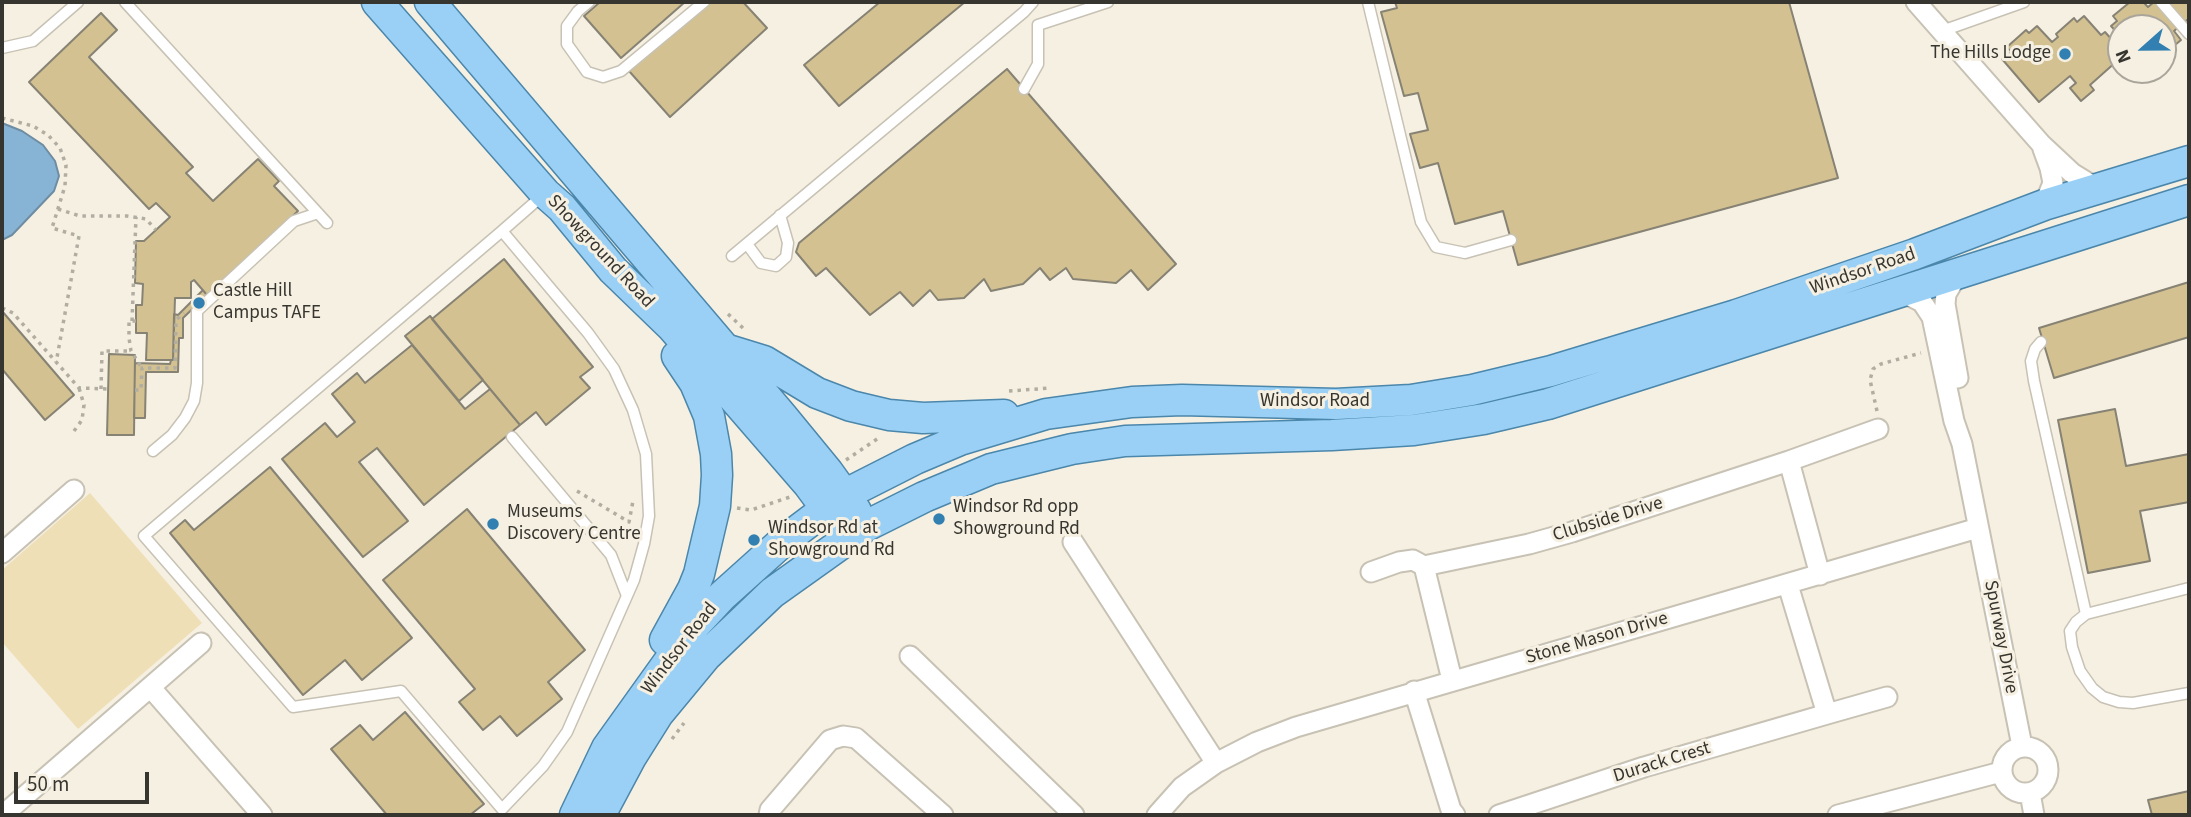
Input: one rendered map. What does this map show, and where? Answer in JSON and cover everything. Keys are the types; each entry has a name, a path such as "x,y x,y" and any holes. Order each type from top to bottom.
{"main road":[{"name":"Showground Road","path":"377,2 545,193 562,208 612,270 672,327 809,485 836,501"},
{"name":"Showground Road","path":"430,2 734,339 857,531"},
{"name":"Windsor Road","path":"575,815 607,748 643,695 695,625 755,565 836,501 915,459 1049,401 1182,400 1336,404 1411,400 1472,390 1552,371 1736,315 1915,254 2044,205 2189,161"},
{"name":"Windsor Road","path":"600,815 645,734 684,681 762,602 857,531 924,497 991,469 1072,449 1125,441 1414,430 1484,419 1548,404 2189,200"},
{"path":"607,748 693,589 706,552 715,506 717,475 710,424 699,391 666,339 612,270"},
{"path":"734,339 817,393 851,406 889,415 923,418 1049,401"}],"street":[{"path":"1916,2 2042,145 2072,173 2098,189"},
{"path":"2042,145 2053,183 2044,205"},
{"path":"1959,272 1947,294 1945,304 1964,411 1962,444"},
{"path":"1900,291 1922,302 1928,309 1954,421 1962,444 1978,528"},
{"name":"Clubside Drive","path":"1371,572 1413,560 1424,566 1572,532 1878,429"},
{"path":"1789,461 1820,575"},
{"path":"2,553 74,490"},
{"name":"Stone Mason Drive","path":"1157,815 1182,788 1216,763 1257,742 1296,727 1978,528"},
{"name":"Spurway Drive","path":"1978,528 2022,746"},
{"path":"1073,542 1216,763"},
{"path":"1424,566 1452,680"},
{"path":"1787,585 1827,714"},
{"path":"3,815 201,643"},
{"path":"910,656 1074,815"},
{"path":"151,688 262,815"},
{"path":"1414,691 1451,810 1455,815"},
{"name":"Durack Crest","path":"1499,815 1644,767 1887,698"},
{"path":"769,815 770,810 830,740 843,736 856,738 943,815"},
{"path":"2022,746 2038,750 2048,762 2047,778 2037,790 2029,793 2014,791 2008,786 2001,772 2004,758 2011,750 2022,746"},
{"path":"1838,815 2001,772"},
{"path":"2029,793 2034,815"}],"lane":[{"path":"2,48 33,41 79,2"},
{"path":"125,2 327,223"},
{"path":"589,2 578,11 568,26 567,44 587,72 603,77 621,71 704,2"},
{"path":"732,256 1033,2"},
{"path":"1024,89 1038,64 1038,25 1108,2"},
{"path":"1368,2 1421,222 1431,239 1436,247 1465,253 1511,240"},
{"path":"1941,31 2024,2"},
{"path":"2161,2 2189,34"},
{"path":"502,231 614,369 633,410 646,454 649,516 634,580 567,732 543,766 500,812 401,691 293,707 144,536 545,193"},
{"path":"153,451 172,435 194,401 197,383 197,311 294,221 318,213"},
{"path":"747,244 761,263 776,266 786,257 788,243 780,215"},
{"path":"2041,342 2031,361 2034,381 2086,614"},
{"path":"512,438 611,555 627,596"},
{"path":"2189,587 2086,614 2070,631 2071,647 2080,671 2092,688 2103,697 2133,703 2189,693"}],"path":[{"path":"2,118 33,126 48,135 61,148 66,165 65,186 52,228 79,236 56,363"},
{"path":"58,209 80,216 146,219 156,230"},
{"path":"135,390 141,390 142,368 131,351 129,321 134,321 136,217"},
{"path":"142,368 175,368 176,320 205,293 211,298"},
{"path":"2,308 13,313 79,388 84,405 82,420 74,431"},
{"path":"728,313 734,339"},
{"path":"1878,429 1881,425 1870,380 1872,369 1938,348"},
{"path":"101,389 102,351 131,351"},
{"path":"79,388 108,389"},
{"path":"1004,391 1049,401"},
{"path":"857,455 885,434"},
{"path":"569,486 629,522 633,492"},
{"path":"727,507 751,510 792,497"},
{"path":"666,748 687,718"}],"shaded area":[{"path":"90,493 202,623 78,729 2,642 2,570"}],"water":[{"path":"2,123 22,131 43,145 55,161 59,176 54,191 12,235 2,240"}],"building":[{"path":"600,2 685,2 621,58 584,16"},
{"path":"705,2 743,2 767,28 670,117 629,71"},
{"path":"880,2 965,2 839,106 804,65"},
{"path":"1395,2 1789,2 1838,178 1518,265 1503,211 1455,224 1438,163 1420,168 1410,134 1428,130 1418,93 1404,96 1381,12 1397,8"},
{"name":"The Hills Lodge","path":"2130,2 2143,2 2148,7 2154,2 2189,2 2189,22 2187,20 2177,28 2177,14 2115,14"},
{"path":"101,13 117,30 89,57 193,167 186,173 213,201 258,159 279,181 274,186 298,211 207,295 194,280 191,282 191,298 175,298 173,360 146,360 147,333 136,333 136,305 142,305 143,284 135,283 136,241 144,241 170,217 156,203 149,209 29,82"},
{"name":"The Hills Lodge","path":"2084,16 2101,35 2105,32 2107,70 2090,85 2094,90 2081,101 2070,88 2076,83 2070,76 2039,102 2002,59 2011,52 2007,47 2026,30 2029,33 2037,26 2052,42 2058,37 2056,34 2074,18 2077,22"},
{"path":"1007,69 1176,264 1148,290 1131,270 1116,283 1073,279 1066,268 1050,280 1040,268 1023,284 991,291 984,279 964,298 938,300 930,290 913,306 900,292 870,315 826,268 816,276 796,252 799,243"},
{"path":"504,259 593,367 580,377 590,388 546,425 536,412 520,425 432,319"},
{"path":"2189,282 2189,337 2054,378 2039,328"},
{"path":"203,290 207,295 183,318 183,338 179,338 178,372 146,372 145,418 134,418 135,363 170,364 173,360 174,314 178,315"},
{"path":"2,311 74,395 45,420 2,369"},
{"path":"430,316 483,380 459,401 405,336"},
{"path":"412,345 465,409 490,389 520,425 424,505 377,448 359,462 408,521 363,557 282,459 325,423 337,437 355,422 332,394 357,373 365,383"},
{"path":"109,354 135,355 134,435 107,435"},
{"path":"2115,409 2126,466 2189,454 2189,502 2140,511 2150,561 2088,573 2058,420"},
{"path":"270,467 412,638 362,680 345,660 303,695 170,533 185,520 194,530"},
{"path":"467,509 585,650 548,682 562,699 517,736 500,716 483,730 459,702 475,689 383,580"},
{"path":"405,712 484,804 470,815 387,815 331,749 360,725 373,740"},
{"path":"2189,791 2189,815 2152,815 2148,800"}],"place":[{"name":"The Hills Lodge","path":"2065,54"},
{"name":"Castle Hill Campus TAFE","path":"199,303"},
{"name":"Windsor Rd opp Showground Rd","path":"939,519"},
{"name":"Museums Discovery Centre","path":"493,524"},
{"name":"Windsor Rd at Showground Rd","path":"754,540"}]}
